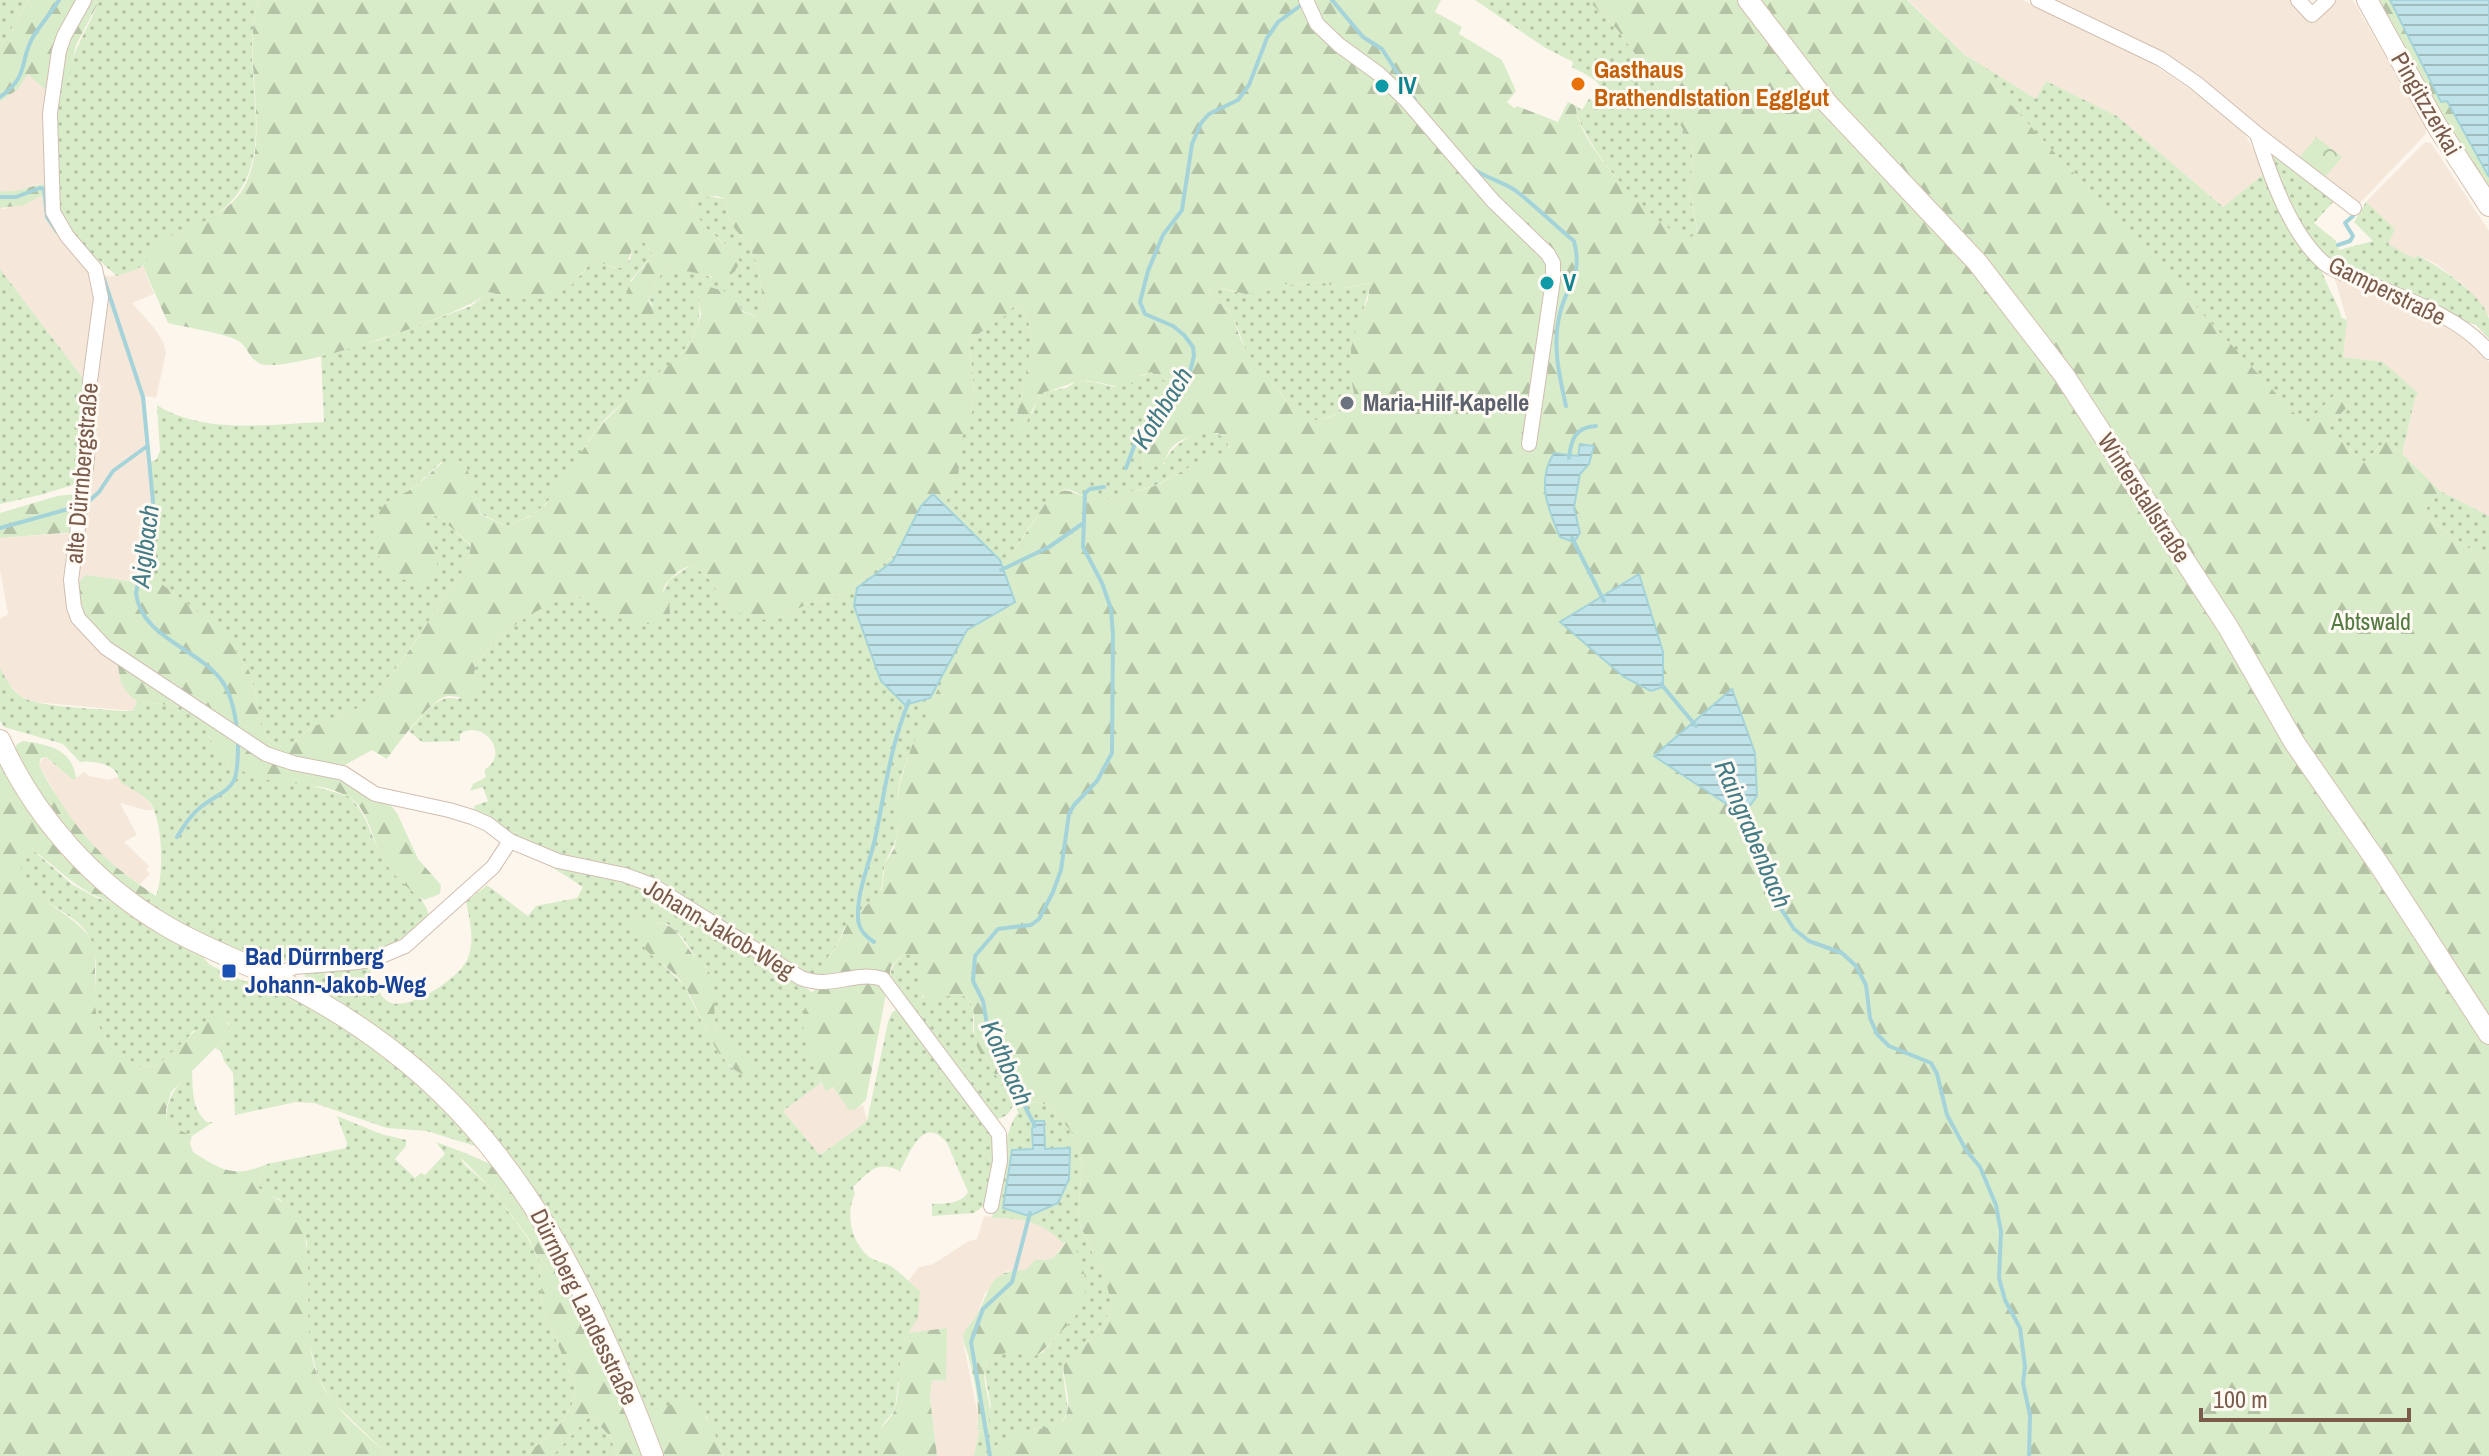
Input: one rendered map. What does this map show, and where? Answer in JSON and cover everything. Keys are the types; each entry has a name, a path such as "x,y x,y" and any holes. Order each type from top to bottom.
{"street":[{"name":"alte Dürrnbergstraße","path":"84,0 59,51 50,113 53,212 67,236 90,261 100,285 90,381 87,459 71,580 74,607 85,628 106,648 257,750 293,763 343,773 375,794"},
{"name":"Winterstallstraße","path":"1748,0 1828,104 1977,262 2064,375 2228,627 2294,742 2380,866 2489,1034"},
{"name":"Gamperstraße","path":"2038,0 2161,59 2354,208"},
{"path":"2298,0 2312,15 2328,0"},
{"name":"Pingitzzerkai","path":"2367,0 2437,126 2489,206"},
{"path":"1309,7 1327,35 1379,74 1406,100 1477,183 1551,258 1553,280 1529,444"},
{"name":"Gamperstraße","path":"2256,133 2282,201 2307,243 2323,261 2333,269 2394,293 2460,326 2489,352"},
{"name":"Dürrnberg Landesstraße","path":"0,740 25,788 54,828 87,864 126,899 170,928 279,980 335,1011 392,1050 454,1105 495,1151 524,1190 577,1283 613,1358 653,1456"},
{"name":"Johann-Jakob-Weg","path":"375,794 449,810 488,824 510,841 558,861 625,875 652,885 801,978 814,983 862,976 883,979 999,1134 1000,1161 991,1206"},
{"path":"279,980 284,972 294,967 374,959 405,946 493,867 510,841"}],"shaded area":[{"path":"1908,0 2022,0 2086,28 2143,57 2200,96 2244,132 2265,173 2224,208 2117,116 2046,81 2036,99 1965,55"},
{"path":"2051,0 2292,0 2323,12 2337,0 2353,0 2426,127 2426,134 2359,204 2193,74"},
{"path":"28,73 43,88 49,88 46,184 13,193 0,191 0,102 18,89"},
{"path":"2425,142 2431,143 2489,231 2489,316 2464,285 2436,264 2418,255 2415,259 2387,244 2366,202"},
{"path":"47,190 91,267 109,277 143,266 154,294 132,303 155,329 166,353 156,398 145,396 156,513 144,572 140,569 137,582 86,575 130,696 137,701 133,711 34,702 20,696 5,679 0,667 0,619 8,614 0,571 0,538 83,532 85,381 0,269 0,208 5,209"},
{"path":"2336,273 2435,320 2473,345 2489,362 2489,516 2440,491 2402,454 2415,398 2383,362 2343,357 2347,320 2334,276"},
{"path":"45,757 73,780 84,772 109,780 117,777 142,794 151,805 153,810 120,803 137,835 124,842 149,866 146,869 150,874 139,885 96,850 73,824 39,763"},
{"path":"821,1083 826,1091 832,1087 856,1109 863,1105 867,1121 820,1155 783,1111"},
{"path":"984,1216 1015,1218 1044,1226 1064,1244 1053,1258 1026,1270 1007,1271 985,1293 963,1341 978,1414 979,1431 974,1456 937,1456 930,1397 932,1380 944,1381 947,1329 907,1333 920,1291 908,1281 919,1267 933,1264 977,1239"}],"green space":[{"path":"0,0 29,0 0,47"},
{"path":"29,0 95,0 97,5 76,45 64,88 43,88 28,74 18,89 0,102 0,47"},
{"path":"95,0 259,0 253,29 252,59 255,148 248,175 233,199 207,221 162,240 142,266 117,276 79,243 57,209 57,89 68,82 76,50 97,5"},
{"name":"Abtswald","path":"259,0 1441,0 1435,12 1462,27 1459,34 1502,60 1516,91 1507,102 1514,108 1517,106 1558,122 1568,102 1576,106 1588,140 1619,181 1657,218 1688,239 1698,232 1689,191 1693,162 1690,141 1651,76 1617,29 1588,0 1907,0 1965,55 2305,425 2338,391 2351,403 2328,427 2364,462 2387,439 2440,491 2422,514 2489,563 2489,1456 985,1456 1016,1433 1061,1423 1068,1408 1064,1364 1096,1333 1106,1320 1111,1303 1107,1286 1078,1220 1082,1160 1071,1131 1048,1105 1034,1102 1018,1113 1010,1094 976,1044 974,1012 970,1001 958,995 930,1002 924,998 920,987 920,957 904,956 891,967 866,1100 856,1109 849,1110 833,1087 826,1091 820,1081 806,1044 805,1007 810,995 827,978 824,963 849,921 882,889 885,863 894,849 898,830 900,782 912,746 995,580 1049,498 1064,491 1096,499 1127,497 1127,492 1159,484 1225,452 1230,449 1229,445 1218,433 1197,435 1174,446 1158,467 1144,463 1143,442 1165,381 1151,372 1141,375 1129,385 1081,381 1044,392 1023,430 1016,431 1028,366 1030,331 1027,317 1019,306 1013,307 1008,314 969,340 974,392 972,412 961,440 958,479 952,494 885,563 837,597 809,603 778,619 759,620 731,610 706,575 691,565 666,584 662,594 669,602 670,613 653,623 625,620 581,597 562,600 531,614 488,649 474,673 482,687 478,695 441,698 415,723 387,759 372,750 345,765 341,778 390,804 418,859 441,885 440,894 424,900 389,868 365,816 349,797 320,787 258,778 244,772 219,751 191,708 137,701 130,696 121,684 117,660 82,616 78,583 86,575 136,582 139,568 183,600 213,625 247,667 266,735 282,747 292,744 311,728 351,712 380,687 415,643 467,563 471,545 439,517 432,515 426,520 426,533 437,552 437,572 426,583 396,577 382,563 375,543 376,523 384,505 416,486 443,463 455,458 466,465 481,515 507,526 529,517 546,504 597,429 629,397 681,354 693,337 701,315 698,294 703,285 734,294 743,312 755,316 763,310 762,289 753,254 732,224 726,199 717,196 693,198 691,207 706,228 735,252 740,262 726,279 687,271 663,271 648,297 656,320 644,321 634,311 627,295 632,280 653,255 644,242 638,242 623,268 592,264 569,287 549,297 530,300 489,292 448,314 378,340 278,365 261,364 254,360 235,339 168,323 143,266 160,241 216,214 243,189 252,168 256,145 254,23","holes":["1319,282 1344,288 1370,283 1368,299 1351,349 1351,379 1355,398 1332,416 1316,420 1302,415 1286,400 1245,348 1231,314 1212,298 1208,290 1216,287 1246,294 1263,293 1285,284"]},
{"path":"1475,0 1588,0 1617,29 1651,76 1690,141 1693,162 1689,191 1698,233 1695,237 1688,239 1675,234 1658,222 1620,183 1589,138 1579,120 1576,106 1582,110 1589,99 1603,99 1598,83 1572,67 1573,62 1544,47"},
{"path":"2378,0 2390,0 2441,102 2447,100 2489,177 2489,190 2435,104"},
{"path":"1965,55 2036,99 2046,81 2117,116 2223,207 2265,173 2319,263 2342,318 2347,320 2343,357 2383,362 2418,393 2402,454 2387,439 2364,462 2328,427 2350,404 2305,426"},
{"path":"2316,137 2342,157 2325,177 2300,157"},
{"path":"2272,157 2277,157 2334,201 2314,223 2336,241 2339,250 2373,241 2354,222 2366,202 2395,229 2388,244 2436,266 2479,301 2489,319 2489,339 2476,325 2328,259 2294,211"},
{"path":"46,184 44,194 24,205 0,208 0,191"},
{"path":"693,198 726,199 732,224 756,261 763,310 756,316 698,294 698,324 681,354 608,417 590,438 552,497 527,517 507,526 481,514 478,504 441,462 416,486 386,503 437,552 425,533 426,520 432,515 439,517 471,546 467,563 404,658 368,699 351,712 311,728 292,744 282,747 271,741 262,726 251,675 238,653 201,615 144,572 155,513 149,462 156,460 160,451 157,405 195,421 216,424 238,426 324,422 321,355 380,340 471,306 489,292 499,295 580,276 589,265 600,262 615,268 630,260 637,242 644,242 653,255 630,281 654,308 648,297 663,271 688,271 712,278 735,252 706,228 691,207"},
{"path":"0,269 85,381 81,462 76,484 0,504"},
{"path":"1319,282 1345,288 1371,283 1352,349 1351,379 1355,398 1338,412 1322,420 1313,420 1300,414 1258,370 1231,314 1212,298 1208,290 1216,287 1234,292 1277,287 1285,283"},
{"path":"1019,306 1026,314 1031,338 1020,400 1032,414 1044,392 1066,388 1077,381 1114,387 1151,372 1165,381 1143,442 1144,463 1164,464 1177,446 1197,434 1208,432 1218,434 1230,450 1153,486 1128,492 1128,497 1095,499 1063,490 1047,503 1000,574 926,719 900,780 897,834 885,864 880,892 847,925 828,957 827,977 813,977 797,970 714,917 577,861 531,846 475,813 474,806 488,801 483,787 470,791 473,784 486,777 485,769 492,763 495,747 491,740 485,734 469,730 460,734 460,741 422,742 409,731 443,699 458,699 482,687 474,673 479,661 502,635 535,612 567,598 586,598 636,623 662,594 669,580 691,565 706,575 731,610 778,619 809,603 837,597 885,563 918,534 972,412 974,392 969,340 1013,307"},
{"path":"2440,491 2489,516 2489,563 2422,514"},
{"path":"76,494 75,532 0,538 0,513 57,496"},
{"path":"0,667 9,684 30,701 121,711 133,711 137,701 191,708 229,762 348,796 364,817 382,857 421,899 429,916 399,940 372,953 287,961 255,958 225,947 181,924 139,899 156,896 159,887 160,836 151,804 121,782 112,768 80,762 63,744 4,727 0,721"},
{"path":"23,741 50,747 70,760 76,778 73,780 46,757 41,758 39,763 67,812 89,840 112,863 156,896 148,900 139,899 52,813 25,772 15,749"},
{"path":"0,756 118,904 79,886 26,845 21,862 24,877 34,890 88,935 95,948 95,1006 98,1024 105,1038 138,1067 156,1066 210,1018 224,1018 230,1028 227,1036 171,1092 166,1110 167,1124 192,1136 190,1143 193,1152 221,1168 246,1171 267,1164 259,1188 290,1208 302,1228 308,1268 309,1337 319,1379 341,1411 389,1456 0,1456"},
{"path":"26,844 73,885 97,898 118,904 196,949 210,965 244,981 264,981 349,1027 424,1085 479,1141 475,1146 427,1131 387,1128 314,1103 296,1102 235,1115 233,1073 221,1051 215,1048 228,1033 228,1022 193,1031 179,1049 156,1066 138,1067 108,1042 99,1025 95,998 95,955 85,930 38,895 21,874 20,860"},
{"path":"530,853 647,888 812,992 806,1014 807,1038 821,1083 783,1111 820,1155 867,1121 888,1022 893,1012 900,1009 990,1130 997,1150 988,1203 974,1213 932,1216 932,1204 957,1201 968,1192 947,1143 931,1133 918,1139 900,1171 879,1167 853,1187 855,1194 850,1218 857,1243 868,1256 891,1266 920,1291 918,1318 904,1340 895,1408 881,1429 880,1456 724,1456 706,1416 645,1413 502,1147 304,981 305,973 310,971 365,967 373,974 389,1002 409,1002 445,983 463,966 470,951 471,937 466,902 487,885 528,916 536,906 577,898 583,887","holes":["634,919 668,924 683,938 698,961 706,966 710,974 716,1030 748,1076 730,1067 707,1032 684,985 647,950"]},
{"path":"634,919 668,925 707,968 713,989 716,1030 758,1066 754,1076 730,1066 720,1054 684,985 647,951 629,925"},
{"path":"911,953 921,957 923,998 958,994 970,1002 977,1042 1015,1100 1011,1110 1003,1117 996,1119 889,981 895,963"},
{"path":"192,1069 195,1105 207,1122 213,1122 192,1136 167,1124 167,1115 173,1094"},
{"path":"1034,1102 1048,1105 1071,1131 1082,1160 1078,1220 1107,1286 1111,1303 1106,1320 1096,1333 1064,1364 1068,1411 1060,1424 1049,1430 1035,1429 997,1445 985,1456 974,1456 979,1431 984,1431 991,1406 984,1370 988,1360 1011,1350 1042,1353 1073,1319 1065,1242 1031,1222 992,1218 1008,1134 1018,1113"},
{"path":"337,1116 381,1134 406,1140 406,1146 395,1159 415,1178 421,1173 425,1175 445,1154 436,1142 465,1153 461,1159 465,1165 489,1186 527,1237 540,1262 542,1307 575,1385 566,1416 525,1456 389,1456 333,1402 318,1377 308,1338 307,1242 281,1200 259,1188 259,1182 267,1164 346,1148"},
{"path":"465,1153 493,1165 528,1215 576,1303 644,1456 617,1456 610,1436 590,1416 552,1456 525,1456 566,1416 575,1385 542,1307 540,1262 528,1237 489,1186 461,1158"},
{"path":"1069,1239 1084,1273 1085,1292 1081,1307 1066,1327 1035,1356 1031,1358 1012,1350 988,1360 984,1377 989,1422 984,1431 977,1430 977,1402 963,1339 965,1331 997,1278 1013,1271 1026,1270 1035,1260 1053,1258"},
{"path":"947,1328 946,1381 932,1380 930,1398 937,1456 880,1456 880,1430 895,1409 901,1352 907,1333"},
{"path":"685,1400 705,1416 724,1456 660,1456 645,1413"},
{"path":"590,1416 610,1436 617,1456 552,1456"}],"water":[{"path":"2390,0 2489,0 2489,177 2447,101 2441,102"},
{"path":"1580,444 1594,446 1589,464 1580,474 1574,507 1580,533 1574,542 1560,537 1548,506 1545,484 1554,453 1578,456"},
{"path":"933,494 1000,560 1015,602 967,630 930,698 905,705 881,681 854,606 857,588 893,561 921,506"},
{"path":"1639,574 1663,652 1663,687 1651,691 1624,677 1560,622"},
{"path":"1732,689 1755,753 1757,796 1743,815 1654,756"},
{"path":"1035,1121 1044,1121 1045,1149 1070,1148 1069,1179 1058,1203 1029,1216 1003,1208 1012,1150 1033,1149 1032,1129"}],"waterway":[{"name":"Aiglbach","path":"0,97 16,82 33,37 59,0"},
{"name":"Raingrabenbach","path":"1332,0 1363,37 1382,49 1415,100"},
{"name":"Kothbach","path":"1126,468 1139,433 1163,402 1183,385 1189,376 1194,356 1193,347 1184,335 1173,326 1145,314 1140,302 1148,271 1163,235 1182,210 1192,144 1201,123 1209,114 1238,100 1249,85 1267,38 1278,22 1304,3"},
{"name":"Raingrabenbach","path":"1472,168 1516,191 1574,241 1576,271 1563,302 1557,336 1559,371 1566,406"},
{"name":"Aiglbach","path":"0,197 16,197 44,189 47,217 57,232"},
{"path":"2338,245 2350,241 2353,236 2345,223 2353,216"},
{"name":"Aiglbach","path":"104,279 143,397 153,502 136,593 140,608 159,632 212,670 222,681 234,710 237,729"},
{"path":"1569,458 1575,436 1583,429 1596,426"},
{"path":"87,503 113,471 146,447"},
{"name":"Kothbach","path":"1035,1126 989,1036 983,1001 973,981 975,956 998,929 1031,925 1039,919 1061,870 1069,814 1097,781 1112,753 1111,609 1102,583 1083,547 1085,493 1104,487"},
{"path":"0,528 79,506"},
{"name":"Kothbach","path":"1001,570 1049,547 1082,524"},
{"name":"Raingrabenbach","path":"1572,538 1604,601"},
{"name":"Raingrabenbach","path":"1661,684 1696,726"},
{"name":"Kothbach","path":"874,942 859,925 859,898 893,752 909,701"},
{"name":"Aiglbach","path":"177,837 194,813 232,784 237,770 238,745"},
{"name":"Raingrabenbach","path":"1742,810 1758,859 1778,904 1794,929 1809,941 1842,953 1856,966 1866,985 1870,1018 1877,1034 1889,1046 1931,1063 1937,1074 1947,1115 1966,1150 1980,1167 1996,1205 2001,1232 1999,1278 2005,1300 2020,1328 2025,1366 2023,1383 2030,1415 2029,1456"},
{"name":"Kothbach","path":"990,1456 971,1342 983,1309 1012,1282 1030,1213"}],"place":[{"name":"Gasthaus Brathendlstation Egglgut","path":"1578,84"},
{"name":"IV","path":"1382,86"},
{"name":"V","path":"1547,283"},
{"name":"Maria-Hilf-Kapelle","path":"1347,403"},
{"name":"Bad Dürrnberg Johann-Jakob-Weg","path":"229,971"}]}
